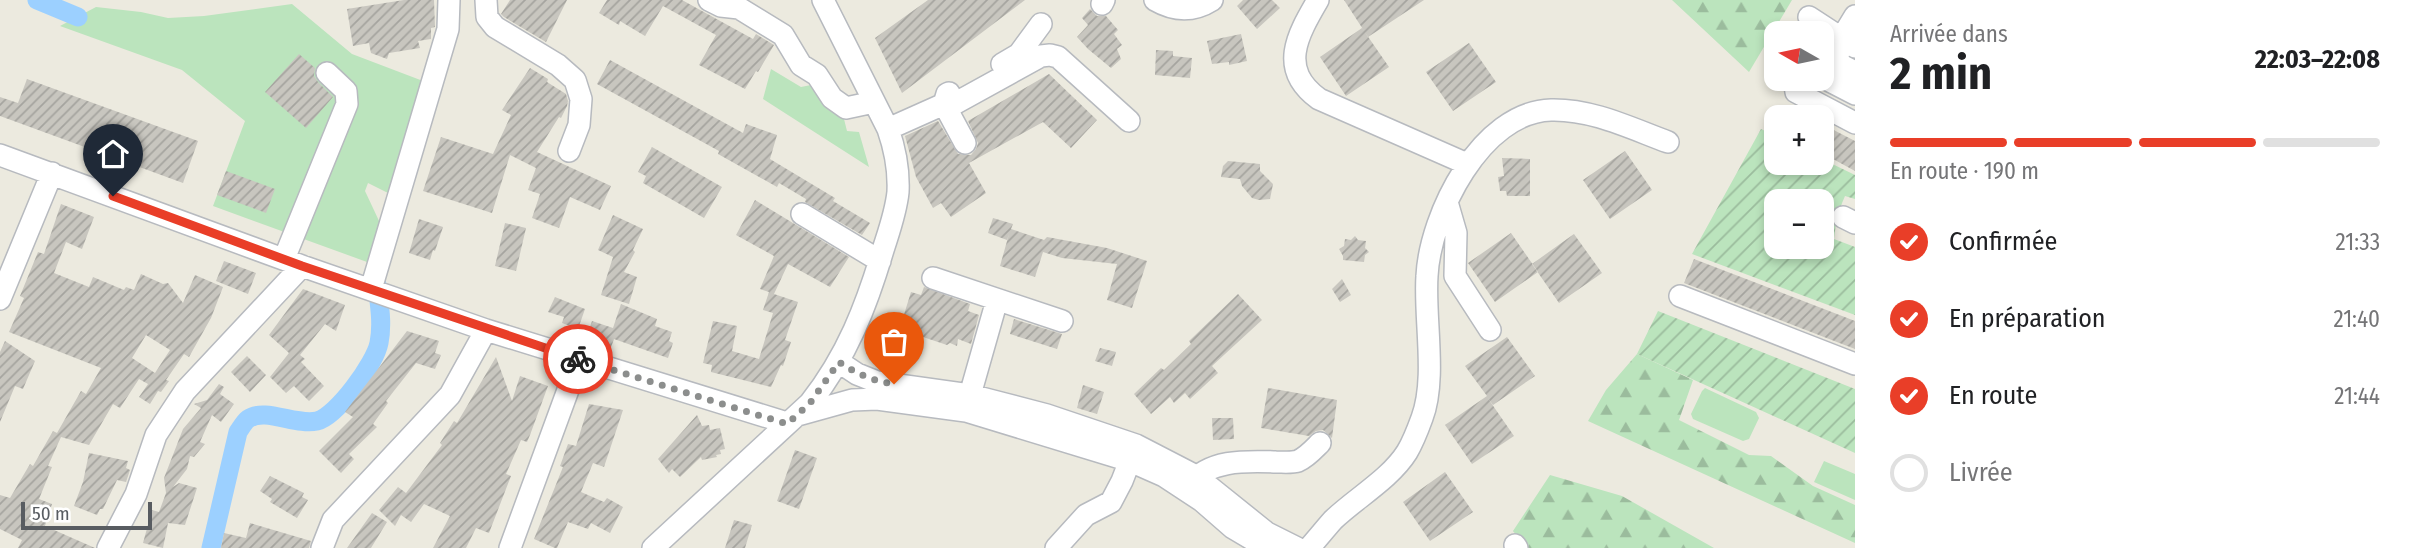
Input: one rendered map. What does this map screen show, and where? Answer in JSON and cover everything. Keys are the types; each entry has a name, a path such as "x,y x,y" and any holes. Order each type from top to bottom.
{"street":[{"path":"373,290 448,29 449,0"},
{"path":"486,0 487,17 495,27 558,65 575,80 581,99 579,125 569,151"},
{"path":"709,0 720,6 740,8 783,35 801,65 817,75 832,98 846,108 874,102"},
{"path":"653,548 816,395 854,335 880,261 898,193 894,146 823,0"},
{"path":"1155,0 1182,9 1201,6 1212,0"},
{"path":"1318,0 1303,25 1295,51 1294,67 1299,82 1319,99 1467,164"},
{"path":"1855,16 1848,43 1834,67 1855,94"},
{"path":"1814,17 1848,43"},
{"path":"965,143 944,104 947,94 1019,54 1041,24"},
{"path":"888,129 944,104 954,104 1041,56 1049,55 1058,57 1129,121"},
{"path":"108,548 136,495 156,435 185,391 293,262 347,104 346,91 327,73"},
{"path":"1796,91 1855,123"},
{"path":"1308,548 1334,520 1377,484 1407,453 1423,415 1428,387 1427,275 1430,252 1447,202 1467,164 1485,142 1514,120 1548,110 1598,116 1668,142"},
{"path":"0,155 485,330 791,420 852,400 968,403"},
{"path":"0,299 52,173"},
{"path":"1447,202 1456,233 1455,276 1490,330"},
{"path":"802,214 880,261"},
{"path":"933,278 1062,321"},
{"path":"1680,296 1855,364"},
{"path":"968,403 997,300"},
{"path":"322,548 333,520 450,395 485,330"},
{"path":"510,548 579,359"},
{"path":"839,362 857,374 877,382 968,403 1047,415 1133,453 1191,483 1267,533 1297,548"},
{"path":"1191,483 1221,464 1248,461 1297,462 1310,454 1320,443"},
{"path":"1056,548 1086,515 1111,502 1133,453"},
{"path":"1191,483 1233,528 1266,548"}],"green space":[{"path":"1672,0 1792,0 1779,21 1764,21 1764,47 1749,72"},
{"path":"292,4 352,54 423,81 390,194 368,183 365,191 380,223 367,262 213,206 245,121 182,70 60,26 96,7 168,18"},
{"path":"771,69 801,87 811,85 844,119 847,131 859,132 869,167 763,99"},
{"path":"1761,129 1764,130 1764,175 1834,175 1834,165 1855,175 1855,199 1845,196 1837,215 1834,239 1855,247 1855,315 1692,254"},
{"path":"1658,311 1855,389 1855,453 1637,354"},
{"path":"1637,354 1693,380 1679,420 1749,455 1771,456 1813,486 1855,505 1855,543 1588,421 1606,390"},
{"path":"1705,388 1756,412 1759,418 1749,439 1743,441 1693,419 1691,414"},
{"path":"1824,461 1855,474 1855,500 1814,482"},
{"path":"1550,475 1622,496 1714,548 1528,548 1513,531"}],"building":[{"path":"404,0 434,0 435,27 431,28 431,39 418,41 420,48 389,53 387,59 371,53 369,43 353,46 347,9"},
{"path":"510,0 567,0 546,42 501,14"},
{"path":"607,0 682,0 753,39 756,34 774,45 745,89 699,65 716,35 663,6 645,36 620,21 619,25 599,13"},
{"path":"928,0 1025,0 902,93 875,38"},
{"path":"1243,0 1272,0 1280,8 1257,29 1237,6"},
{"path":"1344,0 1424,0 1368,37"},
{"path":"1090,9 1097,16 1106,16 1118,30 1114,34 1122,45 1117,49 1121,59 1111,68 1077,37 1088,25 1082,18"},
{"path":"1362,28 1389,67 1346,96 1320,57"},
{"path":"1241,34 1247,61 1229,65 1229,62 1212,64 1207,41"},
{"path":"1469,43 1496,82 1453,111 1426,72"},
{"path":"1156,50 1173,51 1173,56 1192,58 1190,78 1155,75"},
{"path":"299,54 315,68 314,76 333,97 306,128 265,92"},
{"path":"610,60 743,133 746,124 777,135 770,159 835,198 833,201 870,223 862,235 805,202 806,199 779,183 777,187 718,154 719,151 597,84"},
{"path":"530,68 566,94 568,101 561,118 559,117 537,152 611,186 600,210 570,197 559,228 532,218 540,194 528,190 536,168 510,155 492,213 423,191 441,137 493,154 511,115 502,110"},
{"path":"1049,74 1097,120 1071,148 1043,122 969,163 986,193 951,217 941,203 933,208 916,177 905,136 938,121 958,154 971,155 978,143 968,121"},
{"path":"27,79 198,141 183,183 0,116 0,97 18,103"},
{"path":"1834,130 1855,141 1855,171 1834,160"},
{"path":"652,147 722,187 704,218 643,183 646,176 638,172"},
{"path":"1625,151 1652,190 1610,219 1583,180"},
{"path":"1502,158 1530,159 1530,196 1507,196 1506,191 1500,191 1498,177 1504,176"},
{"path":"1228,161 1260,164 1260,171 1273,184 1270,199 1252,198 1240,179 1221,177 1223,166"},
{"path":"226,171 275,189 266,213 217,195"},
{"path":"755,200 849,257 830,287 788,264 774,294 798,302 785,340 791,342 783,366 781,365 771,387 711,372 712,365 703,363 713,321 737,326 732,351 759,359 773,313 763,310 769,292 760,289 774,256 736,235"},
{"path":"61,204 94,217 82,249 66,242 54,273 89,287 93,277 124,290 126,287 134,290 141,274 163,284 168,283 183,303 195,275 223,287 211,318 189,357 184,354 166,380 169,381 161,392 158,391 150,404 139,397 148,384 139,379 120,408 113,404 89,445 61,437 48,466 52,467 39,499 52,504 45,526 95,548 18,548 22,540 0,529 0,495 10,498 53,431 57,433 81,391 86,394 101,368 9,332 24,298 20,296 38,252 44,254","holes":["146,335 170,350 155,373 132,358"]},
{"path":"613,215 643,229 624,272 637,277 629,304 601,295 613,257 598,250"},
{"path":"993,218 1013,224 1011,229 1044,240 1047,237 1107,248 1147,261 1132,308 1107,300 1117,264 1062,258 1043,252 1035,277 1000,266 1009,234 1007,240 988,233"},
{"path":"419,219 443,227 430,260 409,253"},
{"path":"505,223 526,228 516,271 495,266"},
{"path":"1511,233 1538,272 1495,302 1468,263"},
{"path":"1574,234 1602,273 1559,303 1532,264"},
{"path":"1355,236 1358,240 1366,241 1365,248 1369,252 1365,255 1364,262 1343,260 1339,249 1344,246 1345,239 1351,240"},
{"path":"1694,259 1855,321 1855,349 1684,283"},
{"path":"224,261 256,273 248,294 216,281"},
{"path":"1342,279 1351,295 1340,302 1332,289"},
{"path":"924,287 970,304 968,311 979,315 971,344 958,339 957,346 950,343 947,345 917,335 911,327 913,325 902,321 911,292 921,295"},
{"path":"303,289 345,305 336,331 325,324 300,355 305,359 301,362 324,386 309,401 294,386 286,393 270,377 289,353 269,335"},
{"path":"1238,294 1262,320 1212,366 1218,373 1190,399 1185,393 1174,403 1170,397 1151,414 1134,394 1161,368 1164,370 1191,344 1189,341"},
{"path":"555,297 585,309 578,329 562,323 564,317 548,312"},
{"path":"621,304 657,319 655,326 672,332 669,341 673,343 668,358 614,339 609,353 584,345 592,321 613,328"},
{"path":"1014,319 1062,334 1057,349 1010,334"},
{"path":"407,331 439,341 435,353 441,355 435,369 416,363 386,401 388,403 373,424 377,427 349,454 354,459 341,473 319,451 353,417 345,412"},
{"path":"1507,337 1535,376 1493,405 1487,397 1514,436 1472,464 1445,425 1487,396 1465,366"},
{"path":"5,341 35,361 23,389 15,386 0,422 0,352"},
{"path":"1100,348 1116,352 1112,366 1095,361"},
{"path":"247,356 266,375 250,392 231,372"},
{"path":"496,357 512,401 520,376 548,386 527,442 521,440 506,474 511,476 489,533 476,528 466,548 433,548 450,516 424,504 411,522 401,515 395,526 379,510 398,487 406,493 442,445 440,443 454,421 457,423"},
{"path":"219,384 224,387 220,394 234,404 221,422 212,415 200,442 205,444 194,457 190,456 187,469 173,487 179,483 197,488 185,525 168,523 163,548 143,543 152,510 159,512 166,493 164,478 183,429 201,408 194,404 207,400"},
{"path":"1083,385 1104,392 1097,414 1077,408"},
{"path":"1268,388 1337,400 1332,438 1323,430 1309,436 1261,428"},
{"path":"589,404 623,410 604,467 593,463 581,492 604,502 607,498 623,507 610,533 591,523 588,529 568,522 555,548 534,539 563,467 560,466 568,444 576,446"},
{"path":"697,415 702,426 709,425 710,430 720,428 725,449 720,450 721,454 716,455 717,457 702,460 701,457 680,477 672,469 669,473 658,459"},
{"path":"1212,418 1233,418 1234,439 1213,440"},
{"path":"795,450 817,458 799,509 777,501"},
{"path":"89,453 128,461 126,468 130,470 126,482 117,480 103,509 100,509 97,515 74,506 83,482"},
{"path":"1445,472 1473,512 1430,541 1403,502"},
{"path":"270,476 304,493 302,497 308,500 297,518 270,502 272,499 260,491"},
{"path":"372,513 387,522 371,548 347,548"},
{"path":"734,520 752,525 745,548 725,548"},
{"path":"250,523 311,541 309,548 221,548 224,533 246,538"}],"waterway":[{"path":"37,0 78,17"},
{"path":"211,548 238,432 247,420 255,416 309,422 317,421 335,410 354,388 376,352 381,321 377,284"}],"way so far":[{"path":"578,359 787,424 810,403 839,362 857,374 877,382 894,384"}],"route":[{"path":"113,196 302,266 485,330 578,359"}]}
